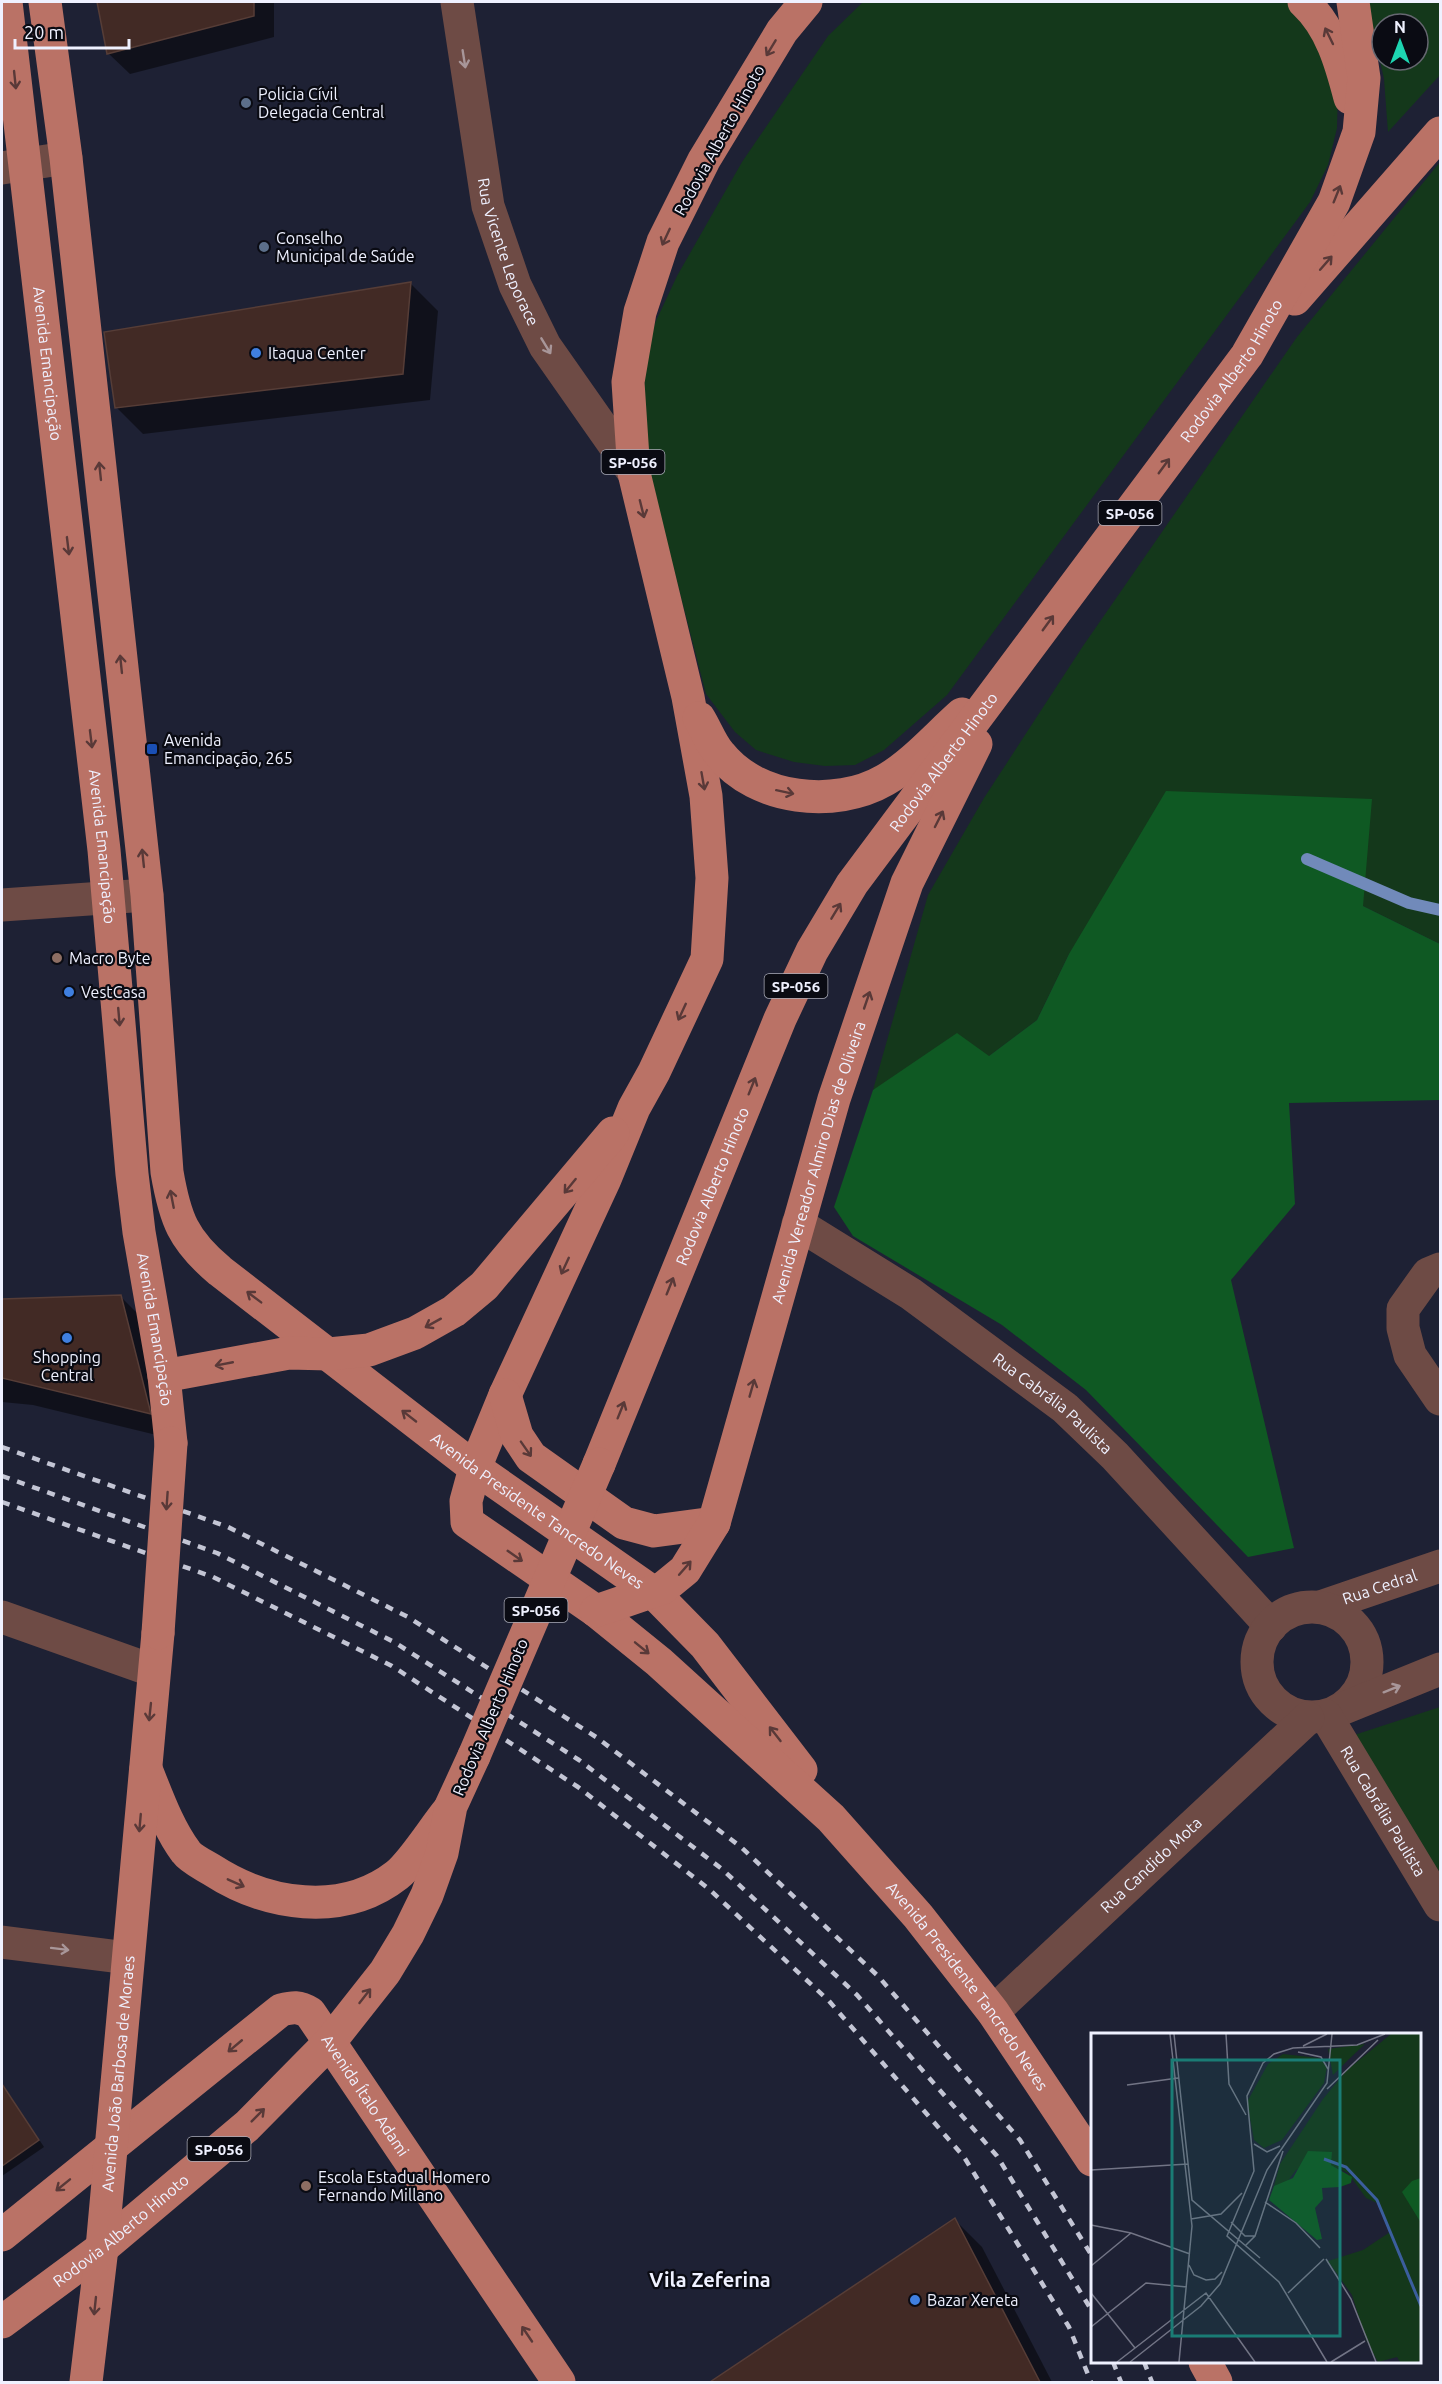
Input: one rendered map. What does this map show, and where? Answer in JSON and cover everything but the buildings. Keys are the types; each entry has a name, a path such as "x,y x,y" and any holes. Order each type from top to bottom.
{"main road":[{"name":"Avenida Emancipação","path":"6,2 13,166 109,898 136,1209 164,1376 171,1443 158,1633 145,1764"},
{"path":"45,2 66,158 147,895"},
{"name":"Rodovia Alberto Hinoto","path":"634,1108 707,959 712,878 706,796 688,697 634,473 628,382 640,312 663,242 704,160 782,31 806,2"},
{"path":"1304,2 1318,15 1341,60 1359,132"},
{"name":"Rodovia Alberto Hinoto","path":"2,2322 102,2248 247,2126 329,2043 384,1972 408,1934 427,1895 442,1853 451,1806 599,1464 776,1030 812,951 852,885 1246,355 1334,202 1359,132 1364,78 1353,2"},
{"path":"1246,355 1440,133"},
{"path":"688,697 720,754 747,778 776,790 814,798 850,794 885,781 1014,670"},
{"name":"Avenida Vereador Almiro Dias de Oliveira","path":"596,1611 654,1593 685,1570 714,1523 834,1099 907,883 1014,670"},
{"name":"Avenida Presidente Tancredo Neves","path":"147,895 167,1172 172,1206 182,1230 196,1251 475,1468 654,1593 705,1645 747,1698 790,1754 831,1818"},
{"path":"164,1376 289,1353 329,1354 369,1350 415,1333 454,1311 484,1286 634,1108"},
{"path":"475,1468 505,1395 605,1179 634,1108"},
{"path":"505,1395 517,1436 531,1457 624,1523 654,1531 714,1523"},
{"name":"Avenida Presidente Tancredo Neves","path":"475,1468 466,1501 467,1522 596,1611 716,1711 831,1818 918,1916 993,2012 1091,2159"},
{"path":"145,1764 159,1801 186,1853 226,1879 290,1902 340,1901 374,1889 398,1874 451,1806"},
{"name":"Avenida João Barbosa de Moraes","path":"86,2382 102,2248 145,1764"},
{"name":"Avenida Ítalo Adami","path":"109,2149 281,2010 292,2007 302,2008 310,2013 559,2382"},
{"path":"2,2235 109,2149"},
{"path":"1206,2363 1216,2382"}],"street":[{"name":"Rua Vicente Leporace","path":"457,2 489,206 515,285 545,346 634,473"},
{"path":"13,166 66,158"},
{"path":"2,905 147,895"},
{"name":"Rua Cabrália Paulista","path":"798,1224 911,1294 1065,1408 1115,1456 1271,1626"},
{"path":"1440,1269 1428,1274 1403,1309 1403,1328 1410,1355 1440,1398"},
{"name":"Rua Cedral","path":"1320,1607 1440,1566"},
{"path":"1326,1714 1357,1695 1365,1678 1367,1659 1363,1641 1353,1625 1338,1614 1320,1607 1300,1608 1284,1614 1261,1640 1256,1657 1258,1674 1264,1690 1276,1704 1290,1713 1326,1714 1440,1669"},
{"path":"2,1617 154,1671"},
{"name":"Rua Cabrália Paulista","path":"1326,1714 1440,1905"},
{"name":"Rua Candido Mota","path":"993,2012 1326,1714"},
{"path":"2,1942 128,1958"}],"green space":[{"path":"863,2 1286,2 1313,24 1338,88 1337,128 1328,165 1310,202 947,695 884,750 855,765 825,766 794,762 756,750 735,732 706,694 642,446 645,362 655,323 677,276 742,162 828,36"},
{"path":"1367,2 1440,2 1440,75 1388,132 1382,72 1430,72 1430,12 1370,12 1370,16"},
{"path":"1440,162 1440,944 1363,906 1069,954 1037,1020 989,1056 873,1090 928,895 984,798 1083,646 1297,337"},
{"path":"1166,791 1372,799 1363,906 1440,944 1440,1100 1289,1103 1295,1204 1231,1280 1294,1548 1248,1557 1086,1390 1002,1325 853,1236 834,1207 873,1090 957,1033 989,1056 1037,1020 1069,954"},
{"path":"1440,1707 1440,1873 1345,1738"}],"waterway":[{"path":"1307,859 1409,903 1440,910"}],"railway":[{"path":"2,1447 228,1527 408,1617 596,1737 741,1847 878,1976 1020,2140 1091,2254"},
{"path":"2,1476 217,1553 394,1642 579,1760 722,1869 857,1995 997,2156 1091,2309"},
{"path":"2,1502 213,1577 392,1666 578,1787 709,1889 829,2001 964,2157 1069,2327 1091,2382"},
{"path":"1113,2363 1121,2382"},
{"path":"1144,2363 1152,2382"}],"place":[{"name":"Policia Cívil Delegacia Central","path":"246,103"},
{"name":"Conselho Municipal de Saúde","path":"264,247"},
{"name":"Itaqua Center","path":"256,353"},
{"name":"Avenida Emancipação, 265","path":"152,749"},
{"name":"Macro Byte","path":"57,958"},
{"name":"VestCasa","path":"69,992"},
{"name":"Shopping Central","path":"67,1338"},
{"name":"Escola Estadual Homero Fernando Millano","path":"306,2186"},
{"name":"Bazar Xereta","path":"915,2300"}],"district":[{"name":"Vila Zeferina","path":"710,2279"}]}
